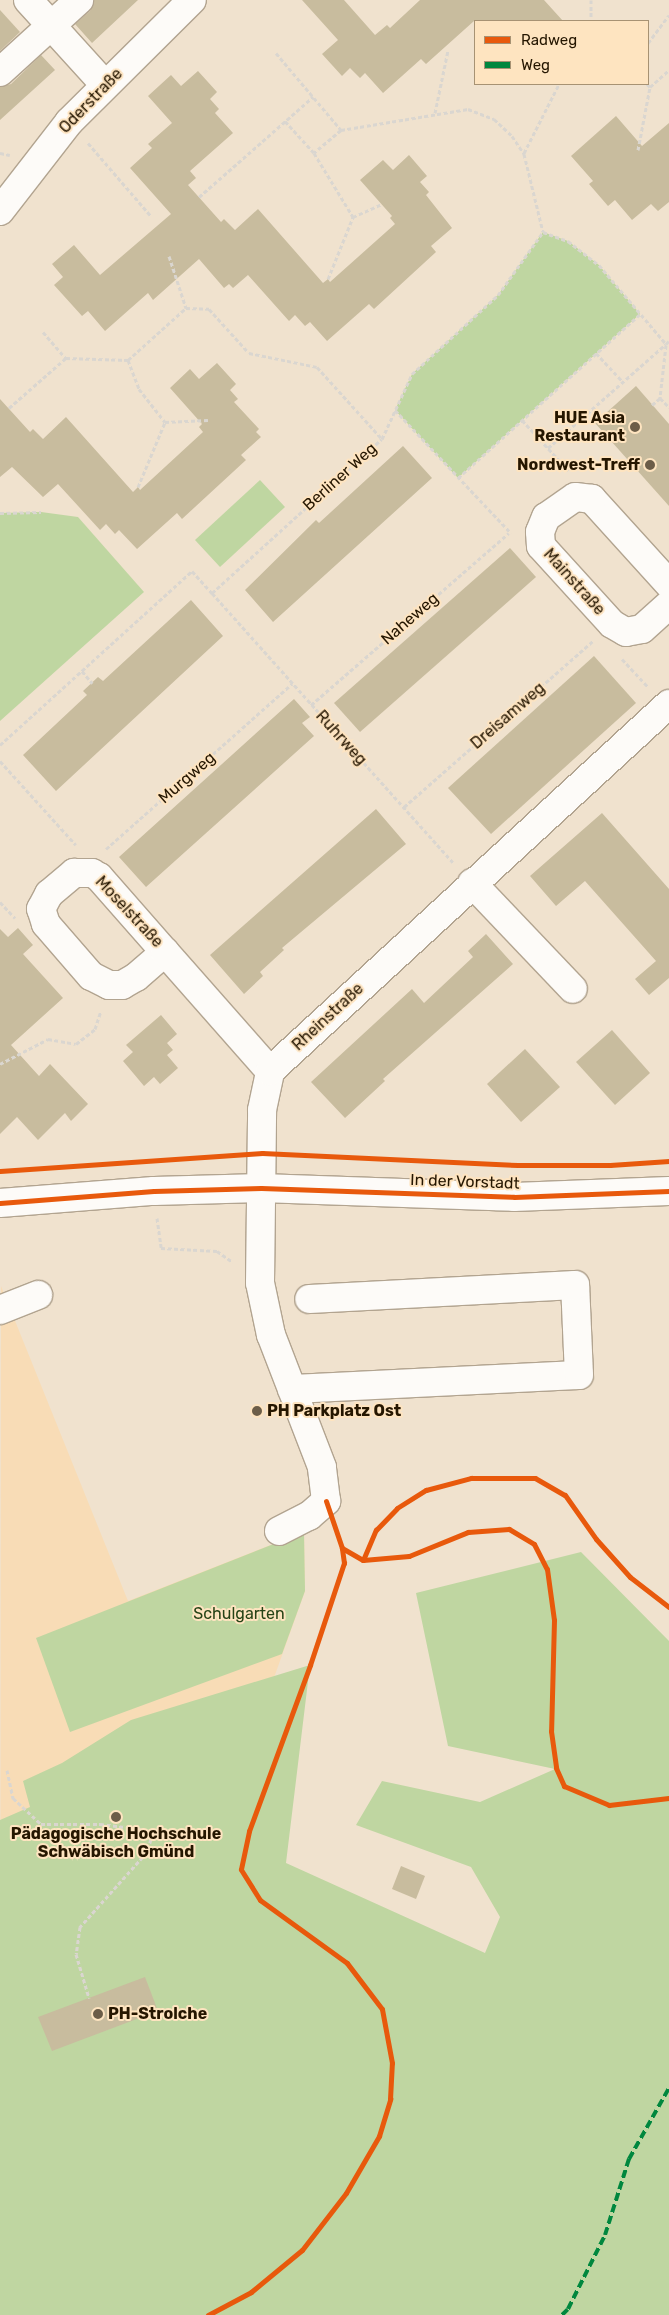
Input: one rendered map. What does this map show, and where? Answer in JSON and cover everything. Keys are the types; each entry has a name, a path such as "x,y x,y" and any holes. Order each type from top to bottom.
{"street":[{"path":"28,0 105,85"},
{"path":"0,72 80,0"},
{"name":"Oderstraße","path":"0,211 69,122 192,0"},
{"name":"Mainstraße","path":"669,584 592,499 575,497 566,501 546,517 540,532 541,546 612,624 626,632 642,629 669,604"},
{"name":"Rheinstraße","path":"270,1071 472,883 661,698"},
{"name":"Moselstraße","path":"165,952 136,977 122,984 110,985 91,976 46,924 41,909 49,894 74,873 86,867 99,877 270,1071"},
{"path":"472,883 573,989"},
{"path":"270,1071 262,1110 260,1282 271,1334 322,1467 326,1501 309,1516 279,1531"},
{"name":"In der Vorstadt","path":"0,1202 154,1191 261,1188 514,1197 669,1191"},
{"path":"292,1389 579,1375 575,1285 309,1299"},
{"path":"0,1310 38,1296"}],"path":[{"path":"590,0 591,20"},
{"path":"649,42 669,15"},
{"path":"435,114 448,50"},
{"path":"276,53 341,130"},
{"path":"638,150 649,85 669,70"},
{"path":"524,154 558,85"},
{"path":"199,197 313,96"},
{"path":"314,153 341,130 468,109 494,119 512,136 524,154 543,232 568,241 599,265 640,314 668,343"},
{"path":"285,121 314,153 353,217"},
{"path":"69,122 151,216"},
{"path":"328,279 353,217 382,204"},
{"path":"169,256 186,308"},
{"path":"9,408 66,358 128,360 186,308 209,309 249,353 317,367 382,440"},
{"path":"395,410 458,478 640,314"},
{"path":"44,332 66,358"},
{"path":"522,420 548,448 622,381 668,343"},
{"path":"652,405 660,398 668,343"},
{"path":"596,353 622,381"},
{"path":"128,360 139,388 165,422"},
{"path":"660,398 669,407"},
{"path":"165,422 208,420"},
{"path":"138,487 165,422"},
{"path":"0,513 41,512"},
{"path":"0,745 192,571 212,593"},
{"path":"619,656 661,698"},
{"path":"82,671 92,683"},
{"path":"0,737 4,742"},
{"path":"0,761 86,867"},
{"path":"0,1064 48,1039 76,1044 95,1029 110,985"},
{"path":"154,1191 161,1248 217,1251 260,1282"},
{"path":"7,1770 13,1798 41,1824 100,1824 141,1829 150,1839 147,1852 80,1927 76,1954 89,1998"}],"shaded area":[{"name":"Pädagogische Hochschule Schwäbisch Gmünd","path":"1,1286 128,1601 304,1532 305,1591 242,1767 0,2315"}],"green space":[{"path":"543,232 568,241 599,265 640,314 458,478 395,410 412,374 498,295"},
{"path":"260,480 285,507 220,567 195,540"},
{"path":"41,512 78,517 144,592 0,721 0,513"},
{"name":"Schulgarten","path":"304,1532 305,1591 282,1654 70,1732 36,1638"},
{"path":"581,1552 669,1641 669,2315 0,2315 0,1820 30,1807 23,1781 62,1763 131,1720 310,1665 286,1863 485,1953 500,1917 471,1867 356,1825 382,1781 480,1802 555,1769 448,1746 416,1593"}],"building":[{"path":"94,0 138,0 92,43 75,24 90,11"},
{"path":"302,0 344,0 375,35 387,25 390,28 420,0 544,0 562,20 474,20 426,64 421,59 383,93 365,73 360,78 350,68 342,76 322,54 338,40"},
{"path":"0,10 20,32 0,51"},
{"path":"41,55 55,70 0,120 0,87 11,84"},
{"path":"198,71 217,92 210,99 219,109 215,113 233,133 190,171 196,178 188,185 221,222 224,219 235,230 258,209 323,283 328,279 330,282 395,224 390,218 392,216 360,180 383,160 393,170 409,155 427,176 420,182 429,192 426,195 452,228 431,246 436,252 374,309 369,304 327,341 310,322 305,326 295,315 289,321 248,275 233,288 229,284 224,288 199,259 153,300 148,293 105,331 88,311 82,316 54,285 63,277 52,264 74,245 100,275 171,214 130,168 152,148 148,144 172,123 148,96 171,75 181,86"},
{"path":"616,116 642,146 669,123 669,202 658,211 651,204 632,220 615,200 608,206 589,184 593,181 571,156"},
{"path":"217,363 236,384 230,390 238,399 234,402 259,429 256,432 261,437 241,455 246,460 182,519 177,513 137,549 119,530 115,534 106,524 100,530 58,484 43,497 12,467 0,477 0,399 30,432 33,429 43,439 66,417 133,492 138,487 140,490 203,432 199,427 202,424 170,388 190,369 199,379"},
{"name":"Nordwest-Treff","path":"636,386 669,424 669,506 595,423"},
{"path":"403,446 432,478 273,622 245,590 316,520 319,523"},
{"path":"510,548 536,577 360,732 334,703"},
{"path":"191,600 223,636 56,791 23,755 87,695 83,691 98,677 103,681"},
{"path":"594,656 636,703 491,834 448,788"},
{"path":"294,699 310,717 302,723 314,736 146,887 119,857"},
{"path":"376,809 406,844 282,948 284,950 260,972 263,976 244,994 210,955"},
{"path":"602,813 669,889 669,978 649,995 635,979 656,961 585,881 556,906 530,876"},
{"path":"18,928 33,945 23,954 63,998 11,1045 39,1076 50,1064 88,1104 71,1121 65,1113 38,1140 17,1117 0,1134 0,929 8,937"},
{"path":"486,934 513,964 383,1079 385,1081 345,1118 311,1082 412,989 424,1003 473,957 468,951"},
{"path":"161,1015 177,1034 167,1043 173,1050 167,1055 178,1068 160,1084 154,1077 144,1086 123,1061 133,1052 126,1045"},
{"path":"612,1030 650,1073 615,1105 576,1062"},
{"path":"525,1049 560,1087 521,1122 487,1084"},
{"path":"401,1866 425,1876 416,1899 392,1889"},
{"name":"PH-Strolche","path":"145,1977 158,2011 52,2051 38,2017"}],"marked path":[{"path":"562,2315 568,2309 605,2235 629,2159 669,2088"}],"cycle path":[{"path":"0,1171 262,1153 518,1165 610,1165 669,1161"},
{"path":"0,1203 154,1191 261,1188 514,1197 669,1191"},
{"path":"363,1560 376,1530 397,1508 426,1490 471,1478 535,1478 565,1495 596,1539 630,1577 669,1607"},
{"path":"326,1501 342,1548 363,1560 409,1556 468,1532 509,1529 534,1544 547,1569 554,1620 551,1731 556,1768 564,1786 609,1805 669,1798"},
{"path":"208,2315 251,2292 302,2250 346,2193 379,2136 390,2099 392,2063 382,2009 347,1963 260,1900 241,1869 249,1831 310,1665 344,1563 342,1548"}],"place":[{"name":"HUE Asia Restaurant","path":"635,427"},
{"name":"Nordwest-Treff","path":"650,465"},
{"name":"PH Parkplatz Ost","path":"257,1411"},
{"name":"Pädagogische Hochschule Schwäbisch Gmünd","path":"116,1817"},
{"name":"PH-Strolche","path":"98,2014"}]}
